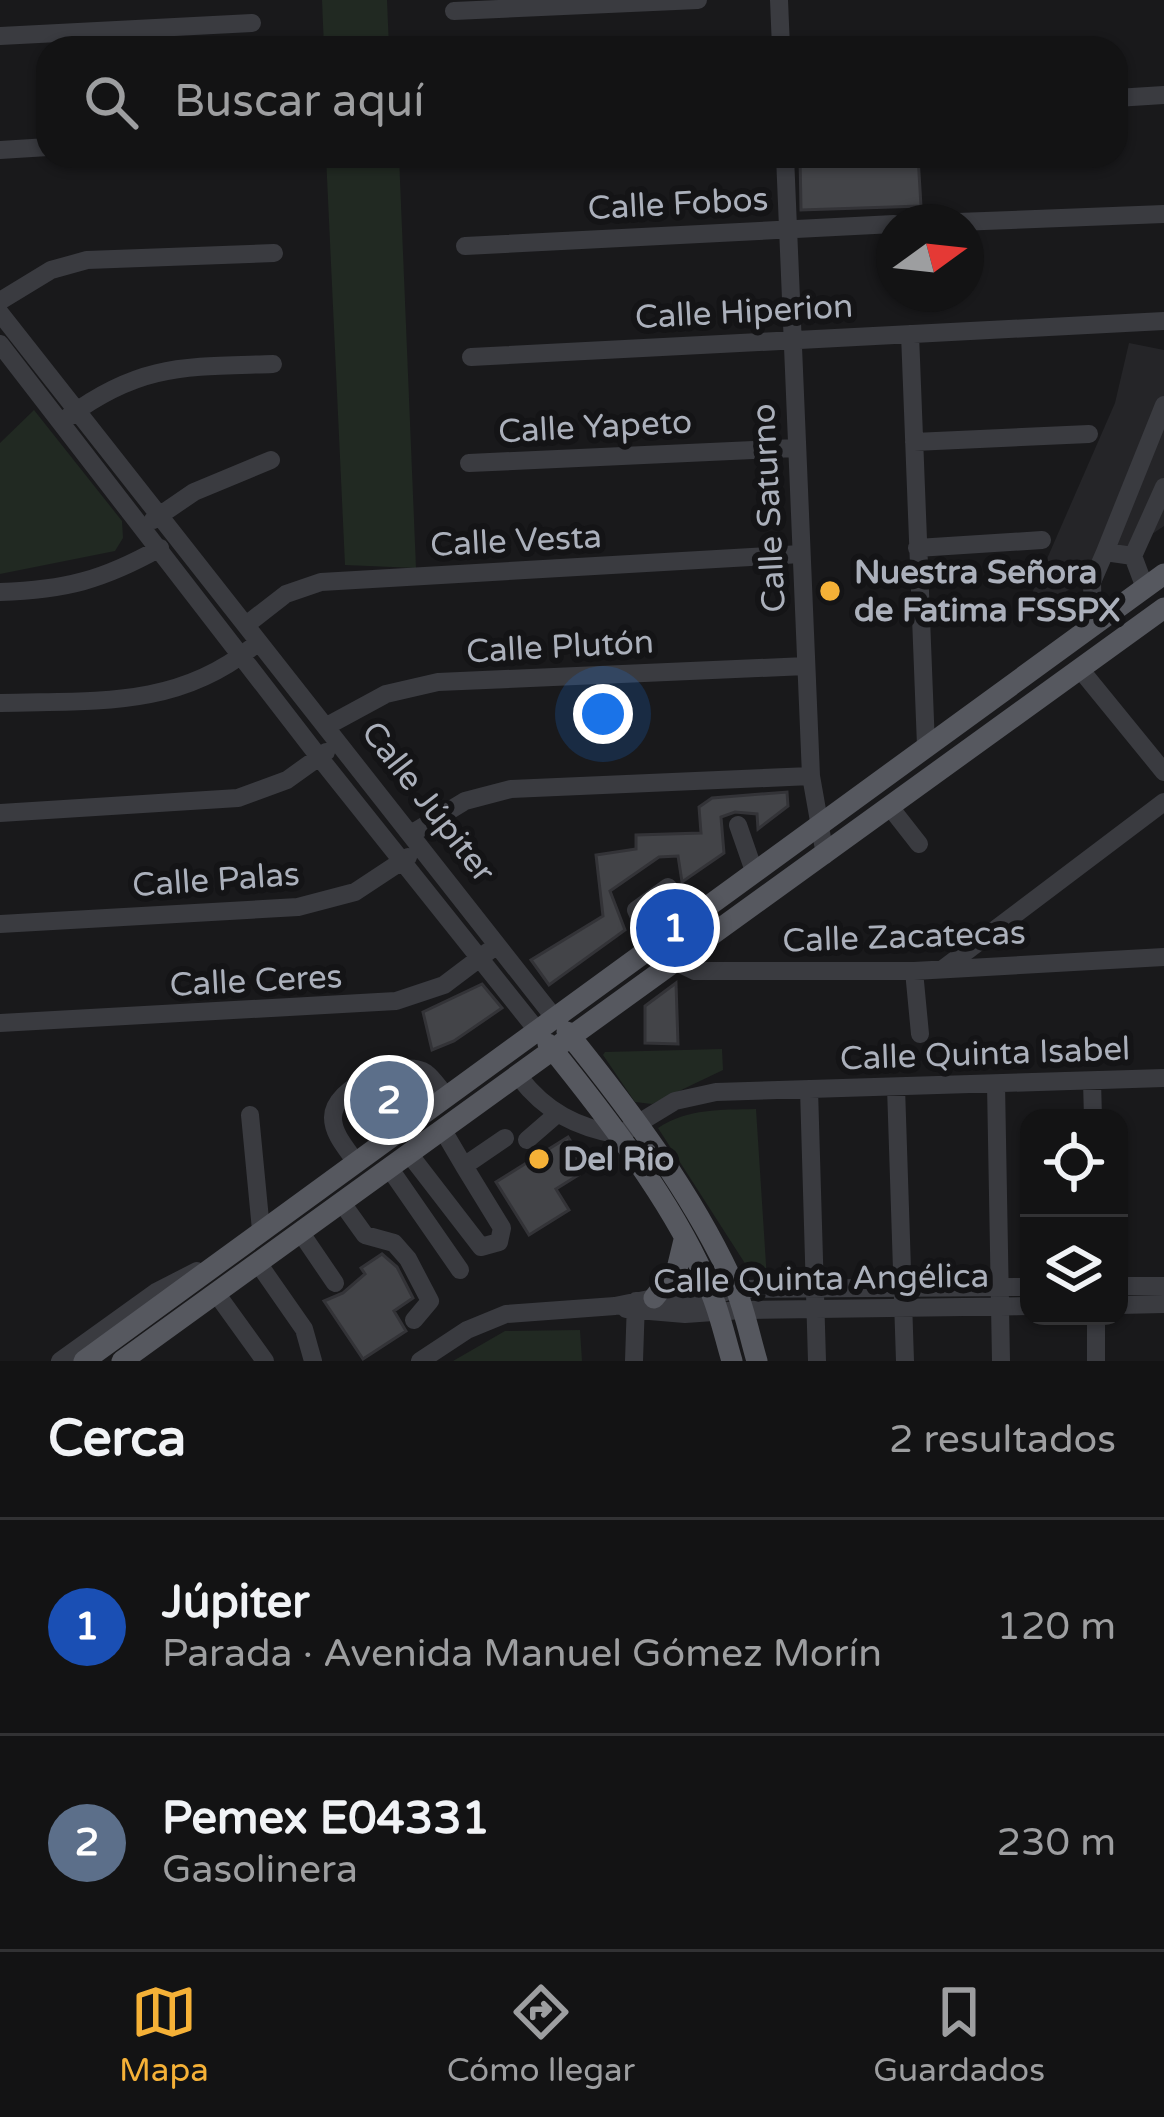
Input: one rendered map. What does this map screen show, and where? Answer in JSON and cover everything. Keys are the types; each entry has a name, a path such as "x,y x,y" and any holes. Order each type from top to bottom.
{"main road":[{"path":"83,1361 1164,574"},
{"path":"122,1361 1164,608"},
{"path":"591,1064 594,1036 609,1012"},
{"name":"Calle Júpiter","path":"545,1022 563,1045 583,1087 673,1178 739,1299 757,1361"},
{"name":"Calle Júpiter","path":"563,1045 591,1064 628,1130 716,1305 732,1361"},
{"path":"519,1077 557,1073 583,1087"},
{"path":"635,1304 677,1270 684,1240"}],"street":[{"path":"454,10 698,0"},
{"path":"779,0 780,36"},
{"path":"0,35 252,23"},
{"path":"1128,97 1164,95"},
{"path":"0,149 36,148"},
{"name":"Calle Saturno","path":"786,168 811,776 825,855"},
{"path":"984,221 1164,214"},
{"name":"Calle Fobos","path":"465,246 876,225"},
{"path":"0,301 51,270 87,260 274,253"},
{"name":"Calle Júpiter","path":"0,313 78,410 151,522 160,548 319,757 480,959 545,1022"},
{"name":"Calle Hiperion","path":"471,357 1164,321"},
{"path":"910,334 926,746"},
{"name":"Calle Júpiter","path":"0,344 61,422 260,641 496,943 545,1022"},
{"path":"61,422 136,376 171,367 272,364"},
{"path":"1093,625 1092,582 1164,405"},
{"path":"914,442 1090,434"},
{"name":"Calle Yapeto","path":"469,464 796,448"},
{"path":"151,522 194,492 271,460"},
{"path":"1145,588 1133,556 1164,488"},
{"path":"917,548 1042,540"},
{"path":"0,592 54,590 91,582 160,548"},
{"path":"1106,552 1133,556"},
{"name":"Calle Vesta","path":"246,625 286,594 321,582 801,554"},
{"path":"0,703 145,698 177,690 242,656 260,641"},
{"name":"Calle Plutón","path":"0,813 238,798 287,780 319,757 333,734 386,694 438,682 806,666"},
{"path":"1080,669 1164,772"},
{"name":"Calle Palas","path":"0,924 298,907 355,892 403,862 416,841 465,801 511,789 811,776"},
{"path":"943,969 1164,802"},
{"path":"890,807 919,844"},
{"path":"738,825 754,871"},
{"path":"677,963 654,943 636,914 637,906 668,887 689,918"},
{"name":"Calle Ceres","path":"0,1023 362,1006 423,993 460,976 496,943"},
{"name":"Calle Zacatecas","path":"677,963 704,971 914,971 1164,957"},
{"path":"914,971 920,1034"},
{"path":"355,1161 332,1115 339,1099 355,1085 384,1072 410,1068 425,1072 446,1095"},
{"path":"519,1077 536,1100 576,1124 628,1130"},
{"name":"Calle Quinta Isabel","path":"628,1130 675,1101 694,1096 1164,1078"},
{"path":"1092,1081 1093,1109"},
{"path":"996,1084 1001,1361"},
{"path":"896,1087 905,1361"},
{"name":"Calle Quinta Isabel","path":"808,1089 817,1361"},
{"path":"250,1114 260,1230"},
{"path":"527,1140 557,1114"},
{"path":"410,1155 482,1247 492,1247 501,1238 502,1228 444,1132"},
{"path":"464,1166 505,1138"},
{"path":"390,1169 460,1270"},
{"path":"342,1204 365,1235 394,1243 408,1259 430,1301 414,1320"},
{"path":"301,1233 335,1283"},
{"path":"258,1263 304,1329 313,1361"},
{"path":"60,1361 156,1292 212,1265"},
{"path":"1128,1286 1164,1286"},
{"name":"Calle Quinta Angélica","path":"420,1361 467,1330 506,1314 635,1304 716,1305 739,1299 1000,1297 1020,1290"},
{"name":"Calle Quinta Angélica","path":"1000,1297 1020,1303"},
{"path":"136,1361 181,1328 208,1299 265,1361"},
{"path":"634,1361 635,1304"},
{"path":"1128,1305 1164,1304"},
{"path":"1096,1325 1096,1361"}],"shaded area":[{"path":"322,0 387,0 388,36 324,36"},
{"path":"327,168 399,168 416,568 345,565"},
{"path":"1129,343 1164,350 1164,526 1019,623 1115,403"},
{"path":"34,410 122,521 123,538 115,551 0,574 0,443"},
{"path":"722,1049 723,1070 652,1104 635,1102 603,1055 605,1052"},
{"path":"756,1109 767,1280 755,1279 658,1128 693,1113"},
{"path":"580,1330 582,1361 453,1361 505,1331"}],"building":[{"path":"800,168 919,168 921,204 801,210"},
{"path":"787,792 788,806 758,829 757,814 735,812 721,817 724,853 682,882 678,856 659,857 610,891 625,930 549,985 531,960 603,916 596,855 636,849 636,835 701,833 699,807 712,798"},
{"path":"676,983 678,1044 645,1043 645,1006"},
{"path":"482,984 502,1008 454,1041 432,1050 423,1012"},
{"path":"568,1137 588,1169 556,1189 569,1210 529,1235 496,1182"},
{"path":"382,1254 397,1267 413,1298 394,1311 406,1331 363,1359 324,1301 343,1293 365,1274 361,1268"}],"place":[{"name":"Nuestra Señora de Fatima FSSPX","path":"830,591"},
{"name":"Júpiter","path":"675,928"},
{"name":"Pemex E04331","path":"389,1100"},
{"name":"Del Rio","path":"539,1159"}]}
